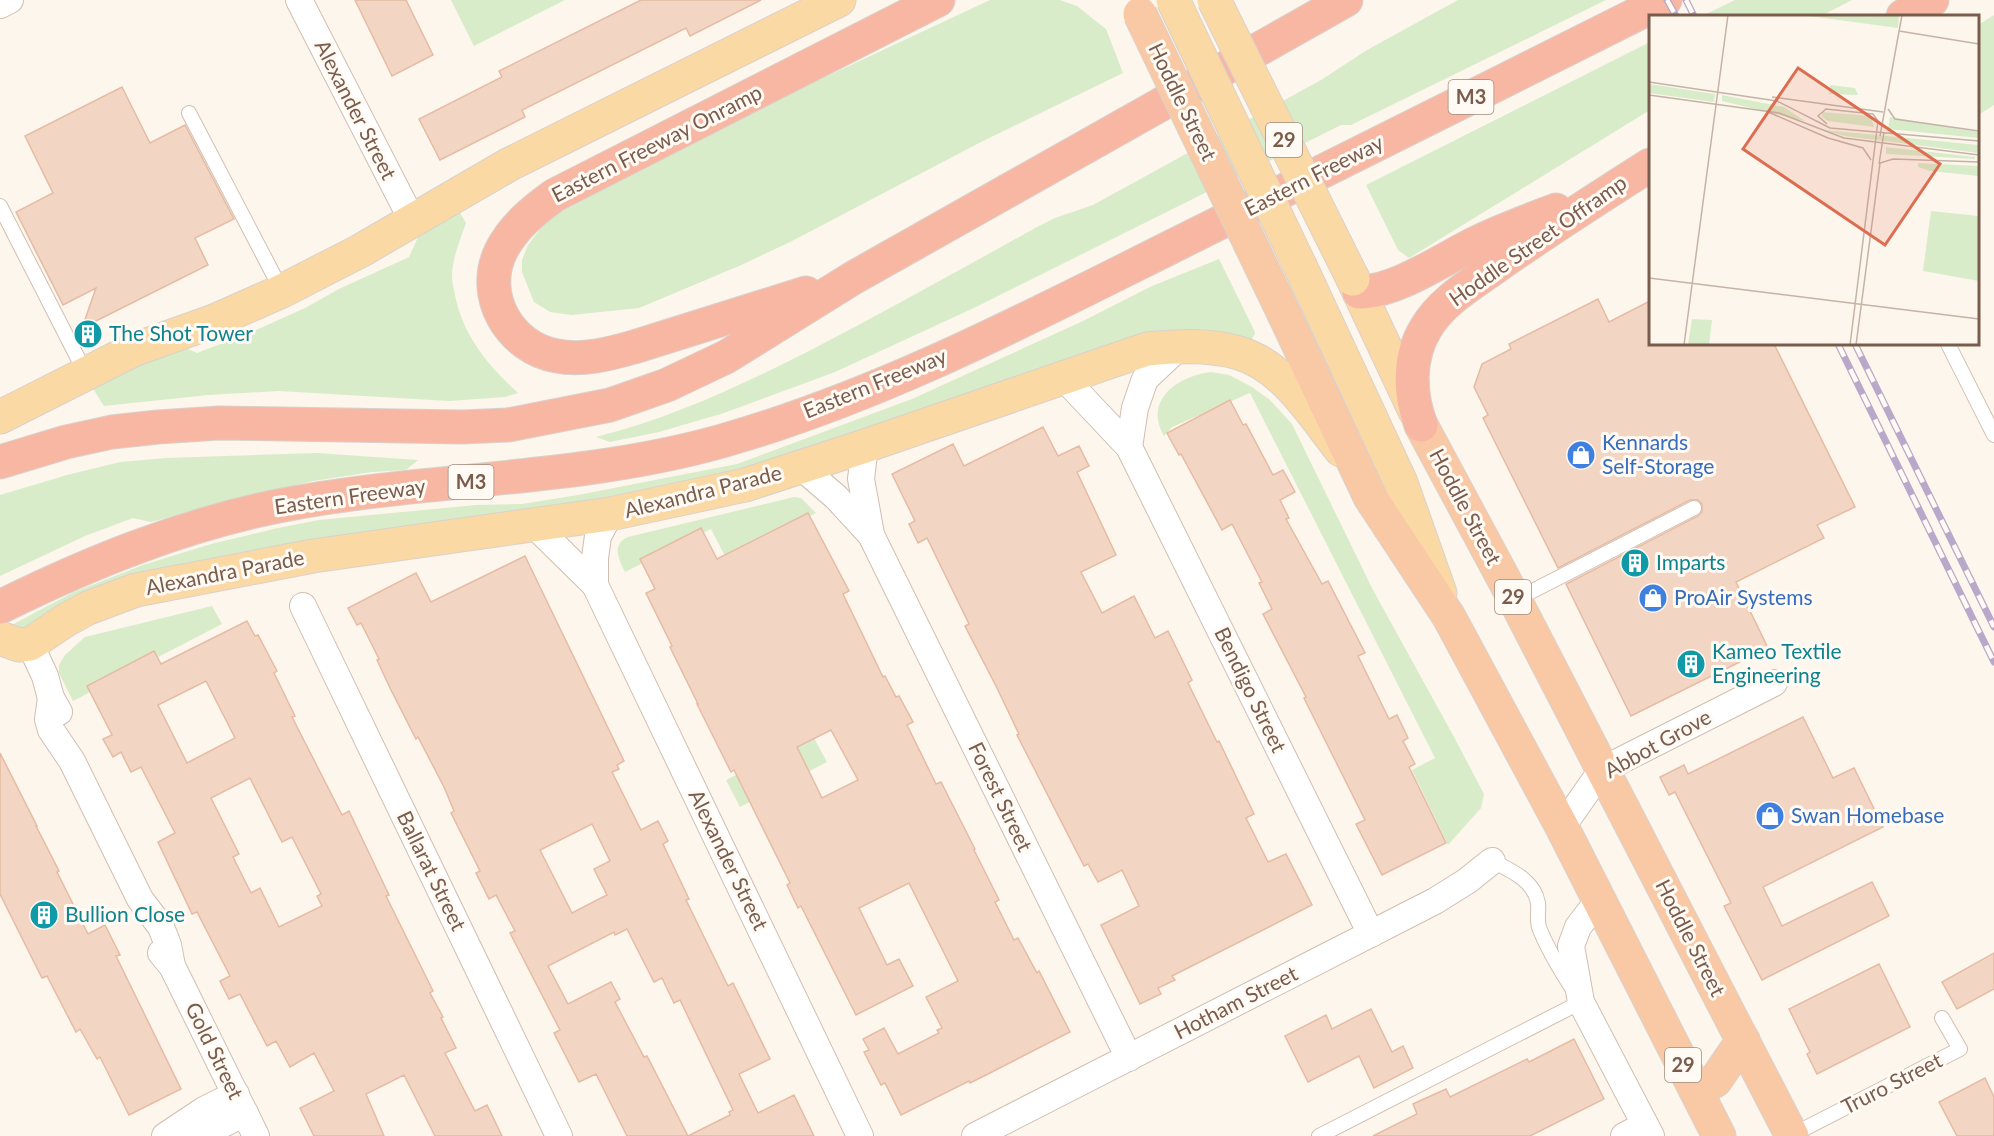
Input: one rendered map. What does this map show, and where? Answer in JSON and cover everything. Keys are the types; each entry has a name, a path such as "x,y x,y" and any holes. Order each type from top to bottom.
{"highway":[{"name":"Eastern Freeway Onramp","path":"853,278 634,348 606,355 574,358 546,354 527,345 510,330 499,310 494,284 497,261 508,239 528,216 555,195 938,0"},
{"path":"0,462 66,442 112,432 158,427 219,423 462,427 508,424 610,405 667,385 726,357 853,278 1346,0"},
{"name":"Eastern Freeway","path":"14,600 114,555 166,536 278,506 387,490 542,475 645,460 723,441 824,407 898,377 1054,305 1665,0"},
{"path":"1905,15 1932,0"},
{"name":"Hoddle Street","path":"1136,7 1356,469 1382,518 1430,585 1449,617 1562,827 1719,1136"},
{"name":"Hoddle Street Offramp","path":"1421,425 1413,401 1413,368 1420,341 1433,318 1451,299 1483,276 1649,166"},
{"path":"1340,289 1369,292 1392,286 1479,241 1616,186"},
{"name":"Hoddle Street","path":"1421,425 1515,600 1792,1136"},
{"path":"1696,1090 1715,1081 1743,1040"}],"main road":[{"path":"0,417 149,343 214,321 282,291 510,164 839,0"},
{"name":"Hoddle Street","path":"1173,0 1301,268 1315,281 1340,289 1421,425"},
{"name":"Hoddle Street","path":"1214,0 1340,289 1401,483 1449,617"},
{"name":"Alexandra Parade","path":"15,641 66,620 88,608 136,590 313,556 610,514 745,485 866,446 1147,349 1179,347 1230,351 1248,356 1265,366 1299,396 1356,469"}],"street":[{"path":"0,5 10,0"},
{"name":"Alexander Street","path":"299,0 412,220"},
{"path":"1129,447 1135,408 1145,379 1179,347"},
{"name":"Bendigo Street","path":"1063,377 1129,447 1371,934"},
{"name":"Forest Street","path":"866,446 861,479 871,535 1129,1058"},
{"name":"Forest Street","path":"801,467 836,497 871,535"},
{"name":"Alexander Street","path":"595,585 598,536 610,514"},
{"name":"Alexander Street","path":"535,526 595,585 860,1136"},
{"name":"Ballarat Street","path":"303,606 559,1136"},
{"name":"Gold Street","path":"15,641 42,669 51,698 65,722 72,761 140,899 161,927 168,945 172,966 256,1136"},
{"name":"Abbot Grove","path":"1562,827 1602,770 1773,683"},
{"name":"Hotham Street","path":"975,1136 1435,901 1467,881 1492,861"},
{"path":"1598,901 1578,927 1571,946 1581,1002 1640,1132"},
{"path":"165,1136 204,1110 241,1104"},
{"path":"189,1136 213,1129 241,1104"}],"lane":[{"path":"189,113 282,291"},
{"path":"0,206 86,374"},
{"path":"1949,345 1994,435"},
{"path":"1515,600 1694,508"},
{"path":"1318,1136 1581,1002 1557,966 1539,928 1538,902 1527,882 1492,861"},
{"name":"Truro Street","path":"1792,1136 1960,1049 1942,1018"}],"green space":[{"path":"451,0 565,0 474,46"},
{"path":"990,0 1060,0 1077,6 1106,29 1123,73 981,142 792,241 639,308 572,315 550,312 534,302 522,272 522,260 528,245 541,228 568,204 720,126"},
{"path":"1458,0 1606,0 1351,125 1341,125 976,307 835,372 724,413 659,432 610,442 596,437 706,400 811,350 1039,226 1093,205 1321,80 1367,50"},
{"path":"1735,0 1852,0 1823,15 1704,15"},
{"path":"1994,15 1994,105 1979,114 1979,24"},
{"path":"1649,43 1649,111 1409,258 1398,250 1366,185"},
{"path":"456,206 466,223 452,270 459,310 478,349 518,393 505,397 449,401 279,391 208,395 104,406 90,384 179,345 197,353 305,308 339,289 409,257 419,235"},
{"path":"1219,259 1254,330 1255,334 1251,340 735,478 311,548 38,629 6,628 74,592 143,565 211,544 278,528 319,520 476,505 522,504 737,464 912,399 1081,322 1152,286"},
{"path":"1211,372 1229,375 1252,387 1270,400 1292,424 1373,590 1484,794 1481,808 1448,845 1412,770 1435,758 1250,393 1172,427 1164,436 1159,423 1158,411 1167,392 1187,379"},
{"path":"317,453 418,460 406,470 372,472 313,481 151,522 133,518 85,536 0,576 0,495 120,462 166,458"},
{"path":"794,497 801,498 816,513 726,558 711,529 625,572 618,548 628,537"},
{"path":"212,606 222,624 73,701 59,673 59,665 65,655 85,637"},
{"path":"813,736 827,762 740,807 726,780"}],"building":[{"path":"355,0 406,0 433,55 392,76"},
{"path":"641,0 761,0 690,36 686,28 522,110 525,117 440,160 419,119 502,77 499,71"},
{"path":"122,87 150,143 185,125 234,219 195,238 208,265 82,328 96,288 63,305 16,212 53,193 25,136"},
{"name":"Kennards Self-Storage","path":"1598,299 1609,322 1649,302 1649,345 1774,345 1855,507 1817,525 1824,538 1736,582 1768,648 1631,716 1566,584 1698,516 1702,512 1702,504 1698,500 1690,500 1558,568 1483,418 1488,415 1474,387 1482,364 1511,349 1509,344"},
{"path":"1230,400 1243,425 1246,424 1273,475 1283,470 1295,492 1280,500 1289,518 1286,519 1322,584 1328,581 1365,653 1358,656 1389,719 1397,715 1408,738 1403,741 1415,764 1409,767 1446,843 1382,875 1356,824 1365,820 1263,614 1272,609 1259,583 1262,582 1232,524 1222,530 1181,454 1179,455 1167,433"},
{"path":"1043,427 1058,456 1079,446 1089,466 1077,472 1116,555 1081,572 1102,613 1134,596 1155,638 1168,631 1192,680 1188,683 1254,814 1246,818 1268,862 1286,854 1312,905 1172,976 1175,980 1158,988 1161,994 1140,1004 1101,925 1139,906 1122,870 1098,882 1088,864 1084,866 1017,735 1019,734 965,626 969,624 927,538 918,543 909,524 915,521 892,474 953,444 964,466"},
{"path":"808,513 849,591 843,594 883,677 885,676 896,697 899,696 913,722 907,725 936,784 941,782 975,849 999,900 995,902 1014,940 1018,938 1037,973 1039,971 1070,1032 901,1115 885,1083 881,1085 864,1052 869,1050 863,1039 884,1028 898,1054 939,1033 937,1030 942,1028 926,997 958,981 909,883 859,908 887,965 899,959 913,986 856,1015 801,906 798,908 787,885 790,883 734,770 731,772 697,704 646,593 655,589 640,559 701,528 717,559","holes":["831,730 858,780 822,798 797,747"]},
{"path":"525,556 624,761 617,765 619,769 612,772 641,830 658,821 668,841 663,844 689,899 686,900 728,986 733,983 770,1059 739,1074 758,1113 794,1095 814,1136 688,1136 627,1136 596,1074 579,1082 554,1033 560,1030 510,933 515,931 496,895 489,899 476,873 480,871 451,813 454,811 444,787 391,690 361,623 357,625 348,608 416,573 431,602","holes":["592,824 610,861 594,869 607,895 572,913 540,850","627,929 654,982 662,978 674,1003 680,1000 733,1110 729,1112 730,1115 688,1136 647,1056 644,1057 615,1002 620,999 611,982 568,1004 548,966 614,932 615,935"]},
{"path":"247,621 255,636 258,635 277,671 274,673 295,716 292,717 342,815 349,811 389,895 386,896 433,991 430,993 456,1048 445,1053 475,1111 487,1105 502,1136 435,1136 404,1075 366,1094 384,1136 314,1136 300,1108 334,1091 314,1053 290,1067 276,1041 267,1046 240,994 229,999 220,981 230,976 197,912 192,914 158,842 175,833 141,767 131,772 121,752 113,757 103,739 112,735 87,686 154,651 161,664","holes":["206,681 235,738 187,763 158,705","250,778 282,842 292,837 321,894 317,896 322,906 279,927 260,888 251,893 233,857 239,854 211,798"]},
{"name":"Swan Homebase","path":"1803,717 1833,778 1854,768 1883,827 1763,887 1782,926 1872,882 1889,916 1762,980 1724,906 1731,903 1675,792 1669,795 1660,777 1684,765 1688,774"},
{"path":"0,753 88,934 105,925 120,955 116,956 181,1089 129,1115 100,1057 97,1059 80,1029 76,1032 47,976 42,978 0,894"},
{"path":"1994,953 1994,989 1957,1009 1942,982"},
{"path":"1879,964 1910,1027 1817,1074 1807,1054 1810,1052 1789,1009"},
{"path":"1371,1009 1392,1052 1403,1046 1413,1068 1374,1088 1359,1056 1308,1082 1285,1036 1326,1015 1332,1029"},
{"path":"1574,1039 1604,1099 1530,1136 1373,1136 1417,1114 1413,1104 1446,1089 1450,1097"},
{"path":"1985,1078 1994,1097 1994,1136 1957,1136 1939,1102"}],"railway":[{"path":"1667,0 1675,15"},
{"path":"1686,0 1694,15"},
{"path":"1838,345 1994,662"},
{"path":"1855,345 1994,627"}],"place":[{"name":"The Shot Tower","path":"88,334"},
{"name":"Kennards Self-Storage","path":"1581,455"},
{"name":"Imparts","path":"1635,563"},
{"name":"ProAir Systems","path":"1653,598"},
{"name":"Kameo Textile Engineering","path":"1691,664"},
{"name":"Swan Homebase","path":"1770,816"},
{"name":"Bullion Close","path":"44,915"}]}
